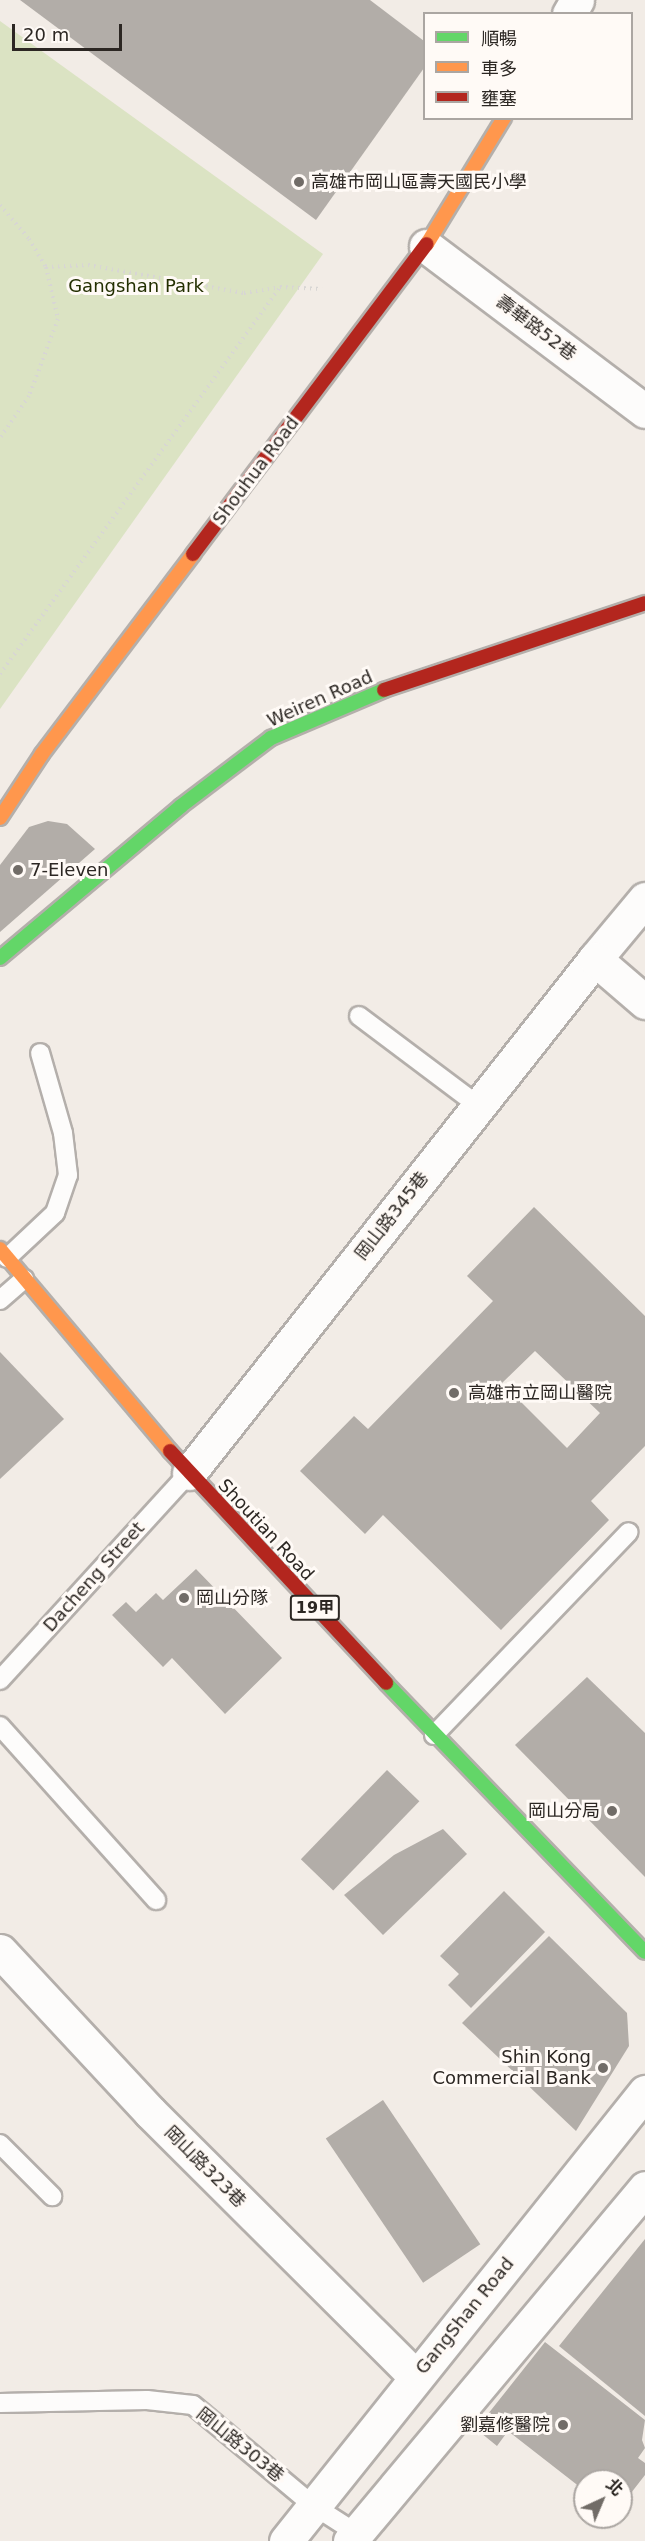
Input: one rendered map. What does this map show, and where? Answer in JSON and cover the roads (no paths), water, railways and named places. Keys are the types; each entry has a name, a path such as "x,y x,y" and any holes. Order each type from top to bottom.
{"street":[{"name":"Shouhua Road","path":"0,818 42,754 426,246 503,120"},
{"name":"壽華路52巷","path":"426,246 645,411"},
{"name":"Weiren Road","path":"0,958 181,806 271,738 365,696 645,603"},
{"name":"岡山路345巷","path":"189,1473 595,959 645,899"},
{"path":"595,959 645,1002"},
{"name":"Shoutian Road","path":"3,1254 189,1473 434,1736 645,1952"},
{"name":"岡山路323巷","path":"0,1951 150,2112 416,2377"},
{"name":"GangShan Road","path":"286,2541 645,2092"},
{"path":"353,2537 645,2188"}],"lane":[{"path":"359,1016 479,1106"},
{"path":"3,1254 55,1213 68,1175 63,1132 40,1053"},
{"path":"0,1300 24,1279"},
{"name":"Dacheng Street","path":"0,1680 189,1473"},
{"path":"434,1736 629,1532"},
{"path":"0,1726 156,1900"},
{"path":"0,2144 52,2196"},
{"name":"岡山路303巷","path":"0,2403 147,2400 193,2405 353,2537"}],"place":[{"name":"高雄市岡山區壽天國民小學","path":"299,182"},
{"name":"7-Eleven","path":"18,870"},
{"name":"高雄市立岡山醫院","path":"454,1393"},
{"name":"岡山分隊","path":"184,1598"},
{"name":"岡山分局","path":"612,1811"},
{"name":"Shin Kong Commercial Bank","path":"603,2068"},
{"name":"劉嘉修醫院","path":"563,2425"}],"park label":[{"name":"Gangshan Park","path":"136,286"}]}
